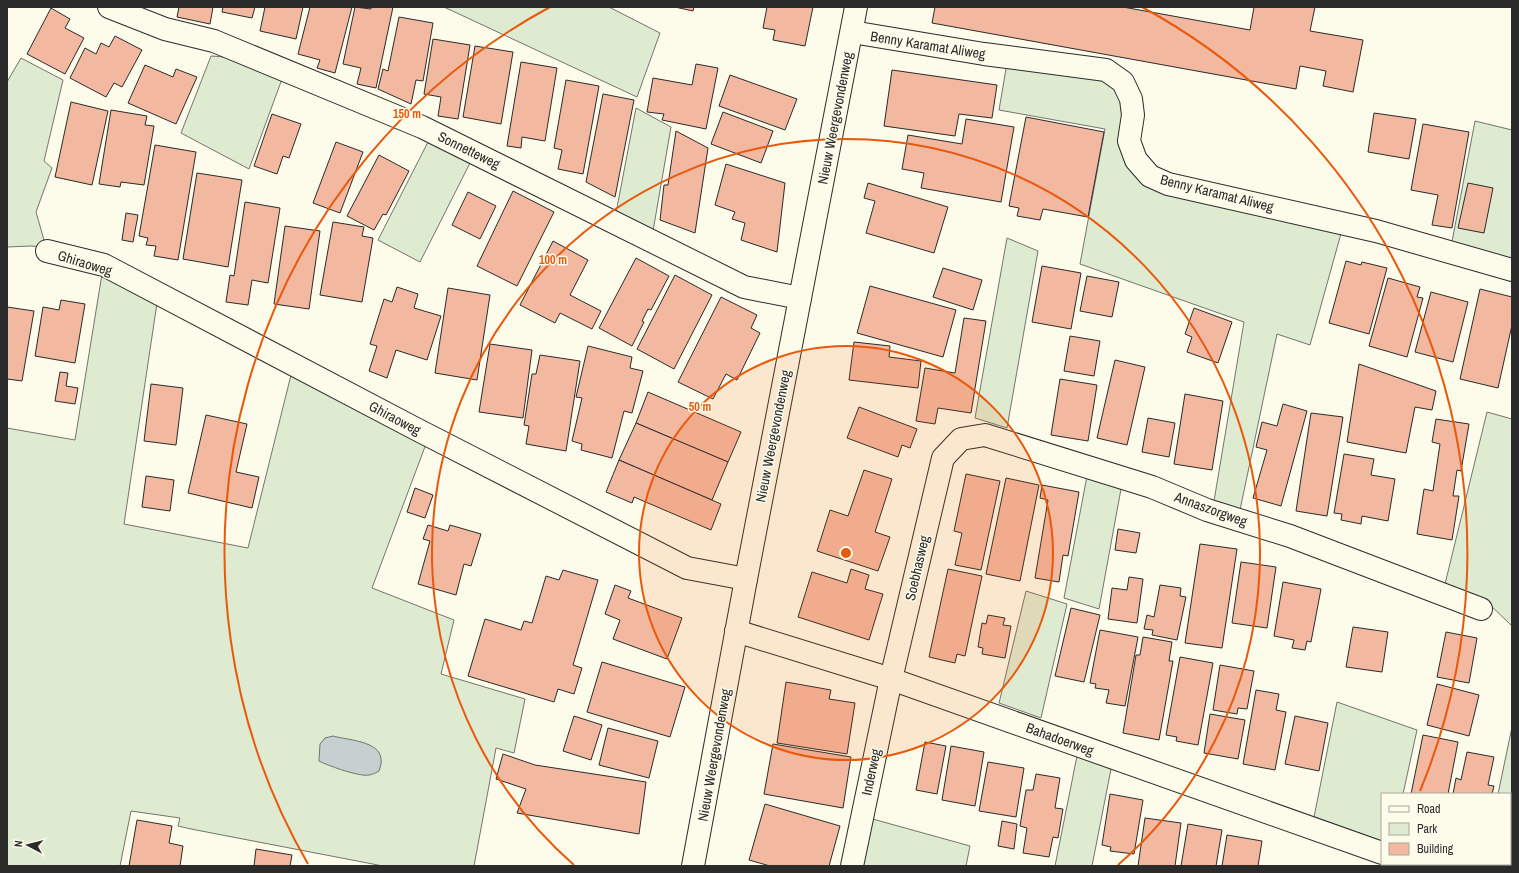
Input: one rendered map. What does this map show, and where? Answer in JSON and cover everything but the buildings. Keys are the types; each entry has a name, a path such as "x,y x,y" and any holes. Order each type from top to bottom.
{"street":[{"name":"Sonnetteweg","path":"109,7 165,29 214,41 422,127 744,287 800,298"},
{"name":"Nieuw Weergevondenweg","path":"693,866 736,631 856,7"},
{"name":"Benny Karamat Aliweg","path":"852,32 984,54 1106,70 1123,82 1131,99 1133,115 1129,141 1136,160 1150,176 1168,184 1376,231 1512,270"},
{"name":"Ghiraoweg","path":"47,251 104,265 416,429 687,568 746,579"},
{"name":"Annaszorgweg","path":"943,458 961,439 985,435 1152,487 1207,510 1290,536 1481,609"},
{"name":"Soebhasweg","path":"891,679 943,458"},
{"name":"Bahadoerweg","path":"736,631 891,679 1381,853"},
{"name":"Inderweg","path":"852,866 891,679"}],"green space":[{"path":"444,7 609,7 660,33 637,97"},
{"path":"211,56 230,58 282,79 249,169 181,133"},
{"path":"21,58 63,80 44,161 52,168 36,212 46,247 7,247 7,82"},
{"path":"1007,63 1105,76 1122,91 1130,166 1342,230 1310,345 1277,334 1240,510 1214,501 1244,322 1080,264 1105,129 999,110"},
{"path":"636,108 671,127 653,231 616,213"},
{"path":"1475,121 1512,130 1512,263 1451,247"},
{"path":"429,140 471,161 420,262 378,240"},
{"path":"1007,238 1038,251 1007,428 975,418"},
{"path":"102,274 157,303 124,524 248,548 292,371 426,444 372,588 454,620 441,674 525,699 514,753 496,748 474,866 383,866 191,829 178,826 180,818 131,811 120,866 7,866 7,428 75,440"},
{"path":"1487,412 1512,419 1512,626 1486,601 1445,584"},
{"path":"1087,476 1121,489 1099,609 1064,598"},
{"path":"1026,591 1067,604 1041,718 999,703"},
{"path":"1337,702 1417,730 1403,793 1381,793 1381,841 1314,817"},
{"path":"1512,727 1512,866 1483,866 1511,865 1511,793 1498,793"},
{"path":"1077,756 1111,769 1092,866 1055,866"},
{"path":"869,818 970,846 966,866 861,866"}],"shaded area":[{"path":"333,736 362,742 375,748 381,759 379,771 369,775 358,774 341,770 319,761 320,744 325,738"}]}
